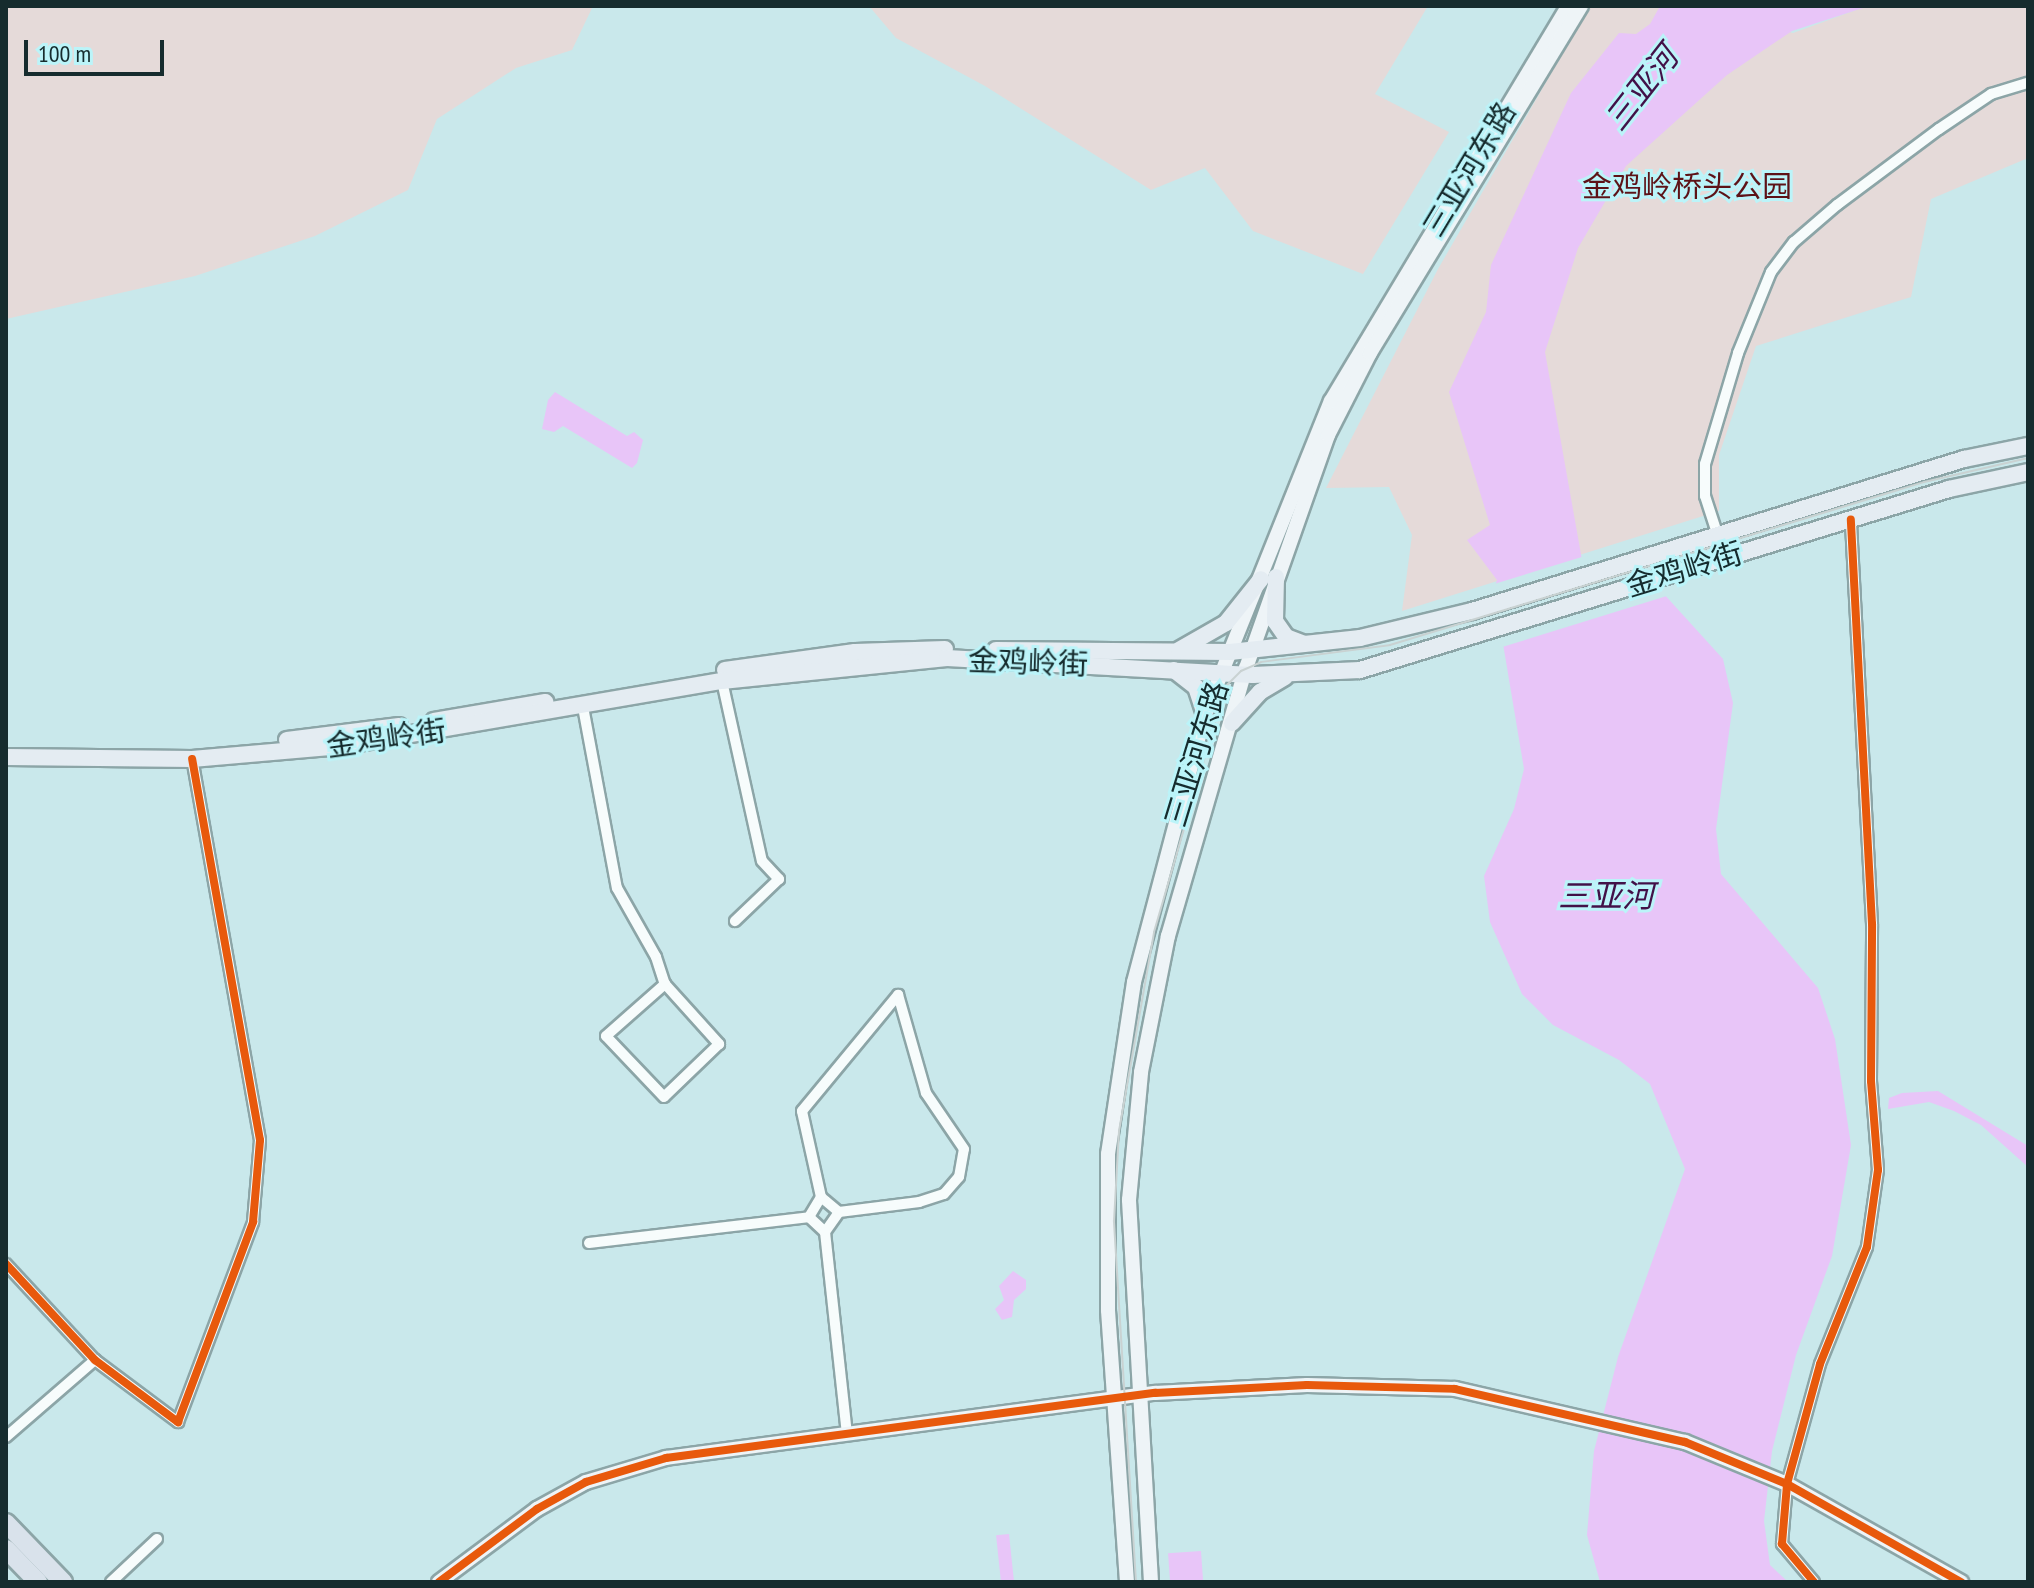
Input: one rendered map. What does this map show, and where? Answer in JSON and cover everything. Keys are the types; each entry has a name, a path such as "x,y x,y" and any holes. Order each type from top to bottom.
{"highway":[{"path":"6,1523 63,1582"},
{"path":"6,1549 38,1582"}],"main road":[{"name":"三亚河东路","path":"1151,1582 1129,1200 1142,1063 1168,936 1232,723 1268,578 1331,401 1568,6"},
{"name":"三亚河东路","path":"1127,1582 1113,1398 1105,1204 1121,1051 1145,932 1205,714 1230,652 1268,578 1328,435 1370,353 1581,6"},
{"name":"金鸡岭街","path":"6,757 192,759 341,746 722,681 947,658 1170,660 1313,645 1472,611 1964,459 2028,446"},
{"name":"金鸡岭街","path":"6,748 243,745 414,725 855,652 1170,660 1221,673 1244,675 1287,676 1360,670 1949,489 2028,472"},
{"path":"1268,578 1272,608 1279,629 1295,643 1313,645"},
{"path":"1205,714 1196,687 1170,660 1226,623 1268,578"},
{"path":"1232,723 1260,692 1287,676"},
{"path":"439,1582 537,1509 626,1467 730,1447 1140,1395 1239,1387 1385,1385 1455,1389 1590,1417 1685,1442 1782,1482 1961,1582"}],"street":[{"path":"1718,536 1705,496 1705,464 1738,353 1771,272 1794,242 1837,205 1939,129 1991,94 2028,83"},
{"path":"1814,1582 1782,1544 1782,1482 1820,1364 1867,1247 1878,1170 1871,1081 1872,924 1851,520"},
{"path":"722,681 762,861 779,879 735,921"},
{"path":"583,707 617,888 656,957 665,984 719,1044 664,1097 606,1036 665,984"},
{"path":"6,1264 95,1360 178,1422 253,1222 260,1140 192,759"},
{"path":"898,995 926,1093 964,1149 959,1177 944,1194 919,1202 839,1212 821,1197 802,1111 898,995"},
{"path":"809,1217 821,1197"},
{"path":"825,1232 839,1212"},
{"path":"589,1243 809,1217 825,1232 847,1434"},
{"path":"6,1437 95,1360"},
{"path":"111,1582 157,1539"}],"green space":[{"path":"6,6 593,6 572,50 516,68 437,119 408,190 315,236 195,276 6,319"},
{"path":"869,6 1428,6 1375,94 1449,132 1363,274 1253,231 1205,168 1151,190 985,86 896,38"},
{"name":"金鸡岭桥头公园","path":"1590,6 1698,6 1793,33 1867,6 2028,6 2028,158 1931,199 1911,297 1756,346 1719,455 1719,511 1402,611 1412,535 1389,487 1326,488 1438,269"}],"water":[{"name":"三亚河","path":"1660,6 1869,6 1792,31 1727,75 1626,166 1578,248 1545,352 1582,560 1643,571 1723,659 1733,703 1716,829 1721,874 1818,988 1835,1039 1851,1145 1832,1256 1796,1355 1772,1451 1764,1521 1770,1565 1788,1582 1600,1582 1587,1535 1594,1451 1618,1357 1685,1169 1650,1084 1619,1060 1553,1025 1522,994 1490,922 1484,876 1514,809 1524,769 1494,590 1497,580 1467,540 1490,525 1449,392 1486,312 1491,265 1571,93 1619,33 1636,34 1650,24"},
{"path":"555,392 627,436 634,432 643,440 637,463 632,468 563,426 554,432 542,429 548,400"},
{"path":"1938,1091 2028,1146 2028,1167 1981,1125 1954,1111 1929,1102 1888,1109 1889,1098 1902,1093"},
{"path":"1013,1271 1026,1280 1026,1289 1014,1300 1012,1317 1002,1320 995,1309 1004,1300 999,1286"},
{"path":"1009,1534 1014,1582 1001,1582 996,1535"},
{"path":"1201,1551 1203,1582 1170,1582 1168,1553"}],"pier":[{"path":"1585,556 1645,567 1670,595 1499,648 1491,585"}],"tram line":[{"path":"1136,1582 1114,1221 1119,1131 1154,932 1225,687 1241,671 1261,662 1390,645 1924,482 2028,458"}],"cycle path":[{"path":"1814,1582 1782,1544 1787,1484 1820,1364 1867,1247 1878,1170 1871,1081 1872,924 1851,520"},
{"path":"6,1264 95,1360 178,1422 253,1222 260,1140 192,759"},
{"path":"439,1582 537,1509 586,1482 666,1458 1155,1393 1307,1385 1455,1389 1685,1442 1787,1484 1961,1582"}]}
